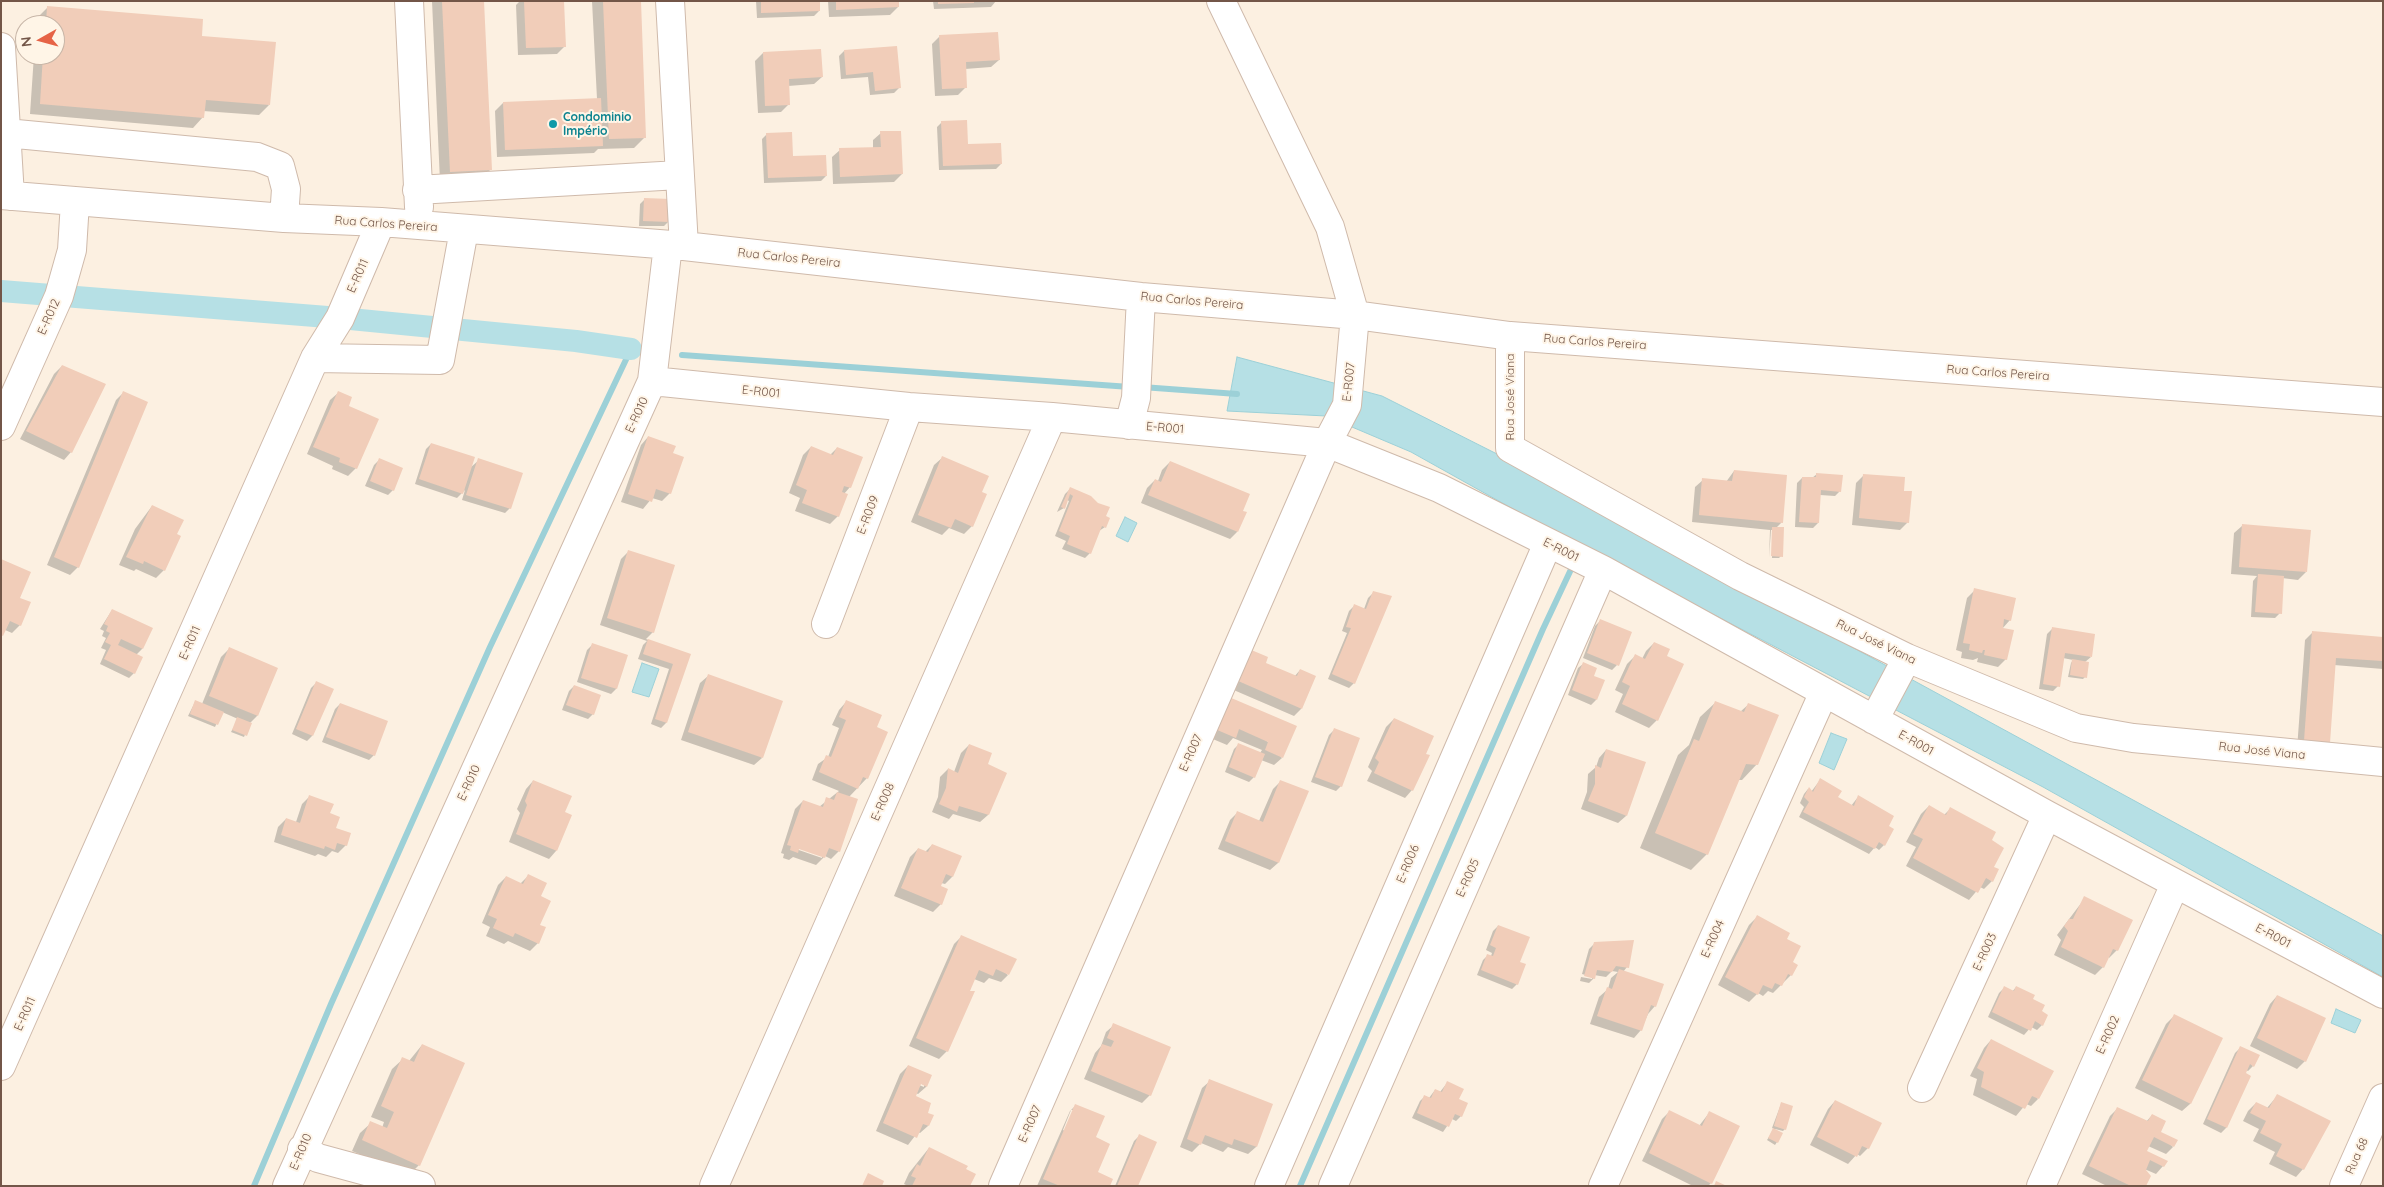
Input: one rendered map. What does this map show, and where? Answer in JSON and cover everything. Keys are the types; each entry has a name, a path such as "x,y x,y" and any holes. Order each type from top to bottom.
{"street":[{"path":"409,1 420,226"},
{"name":"E-R010","path":"287,1186 302,1149 652,381 676,245 679,175 670,1"},
{"name":"E-R007","path":"1003,1186 1326,443 1348,405 1354,315 1330,227 1221,1"},
{"path":"1,47 6,133 6,196"},
{"path":"6,133 257,157 280,166 286,190 284,218"},
{"path":"417,190 679,175"},
{"name":"Rua Carlos Pereira","path":"6,196 284,218 381,222 464,230 676,245 1141,296 1354,315 1510,336 2383,402"},
{"name":"E-R012","path":"1,426 59,296 72,250 75,202"},
{"name":"E-R011","path":"1,1066 315,358 340,318 381,222"},
{"path":"315,358 440,360 464,230"},
{"path":"1129,425 1137,385 1141,296"},
{"name":"Rua José Viana","path":"1510,336 1510,448 1740,576 1907,658 2076,728 2134,738 2383,762"},
{"name":"E-R001","path":"652,381 909,407 1052,417 1326,443 1439,488 1603,570 2047,815 2383,994"},
{"name":"E-R009","path":"826,624 909,407"},
{"name":"E-R008","path":"714,1186 1052,417"},
{"name":"E-R006","path":"1269,1186 1548,543"},
{"name":"E-R005","path":"1333,1186 1603,570"},
{"path":"1874,720 1907,658"},
{"name":"E-R004","path":"1603,1186 1824,692"},
{"name":"E-R003","path":"1922,1088 2047,815"},
{"name":"E-R002","path":"2041,1186 2175,884"},
{"name":"Rua 68","path":"2344,1186 2374,1150 2383,1098"},
{"path":"302,1149 318,1158 421,1186"}],"water":[{"path":"1237,357 1382,396 1501,456 2383,936 2383,977 2043,787 1531,519 1411,452 1326,416 1227,411"},
{"path":"1125,517 1137,523 1128,542 1116,536"},
{"path":"642,663 659,669 649,697 632,692"},
{"path":"1831,733 1847,739 1834,770 1819,763"},
{"path":"2336,1009 2361,1020 2355,1033 2331,1023"}],"building":[{"path":"442,1 484,1 492,170 450,172"},
{"path":"524,1 564,1 566,47 526,48"},
{"path":"603,1 641,1 646,138 609,139"},
{"path":"761,1 820,1 820,11 761,13"},
{"path":"836,1 899,1 899,7 836,10"},
{"path":"938,1 974,1 974,3 938,4"},
{"path":"47,6 203,19 202,36 276,42 270,105 206,100 204,118 40,104 42,65 65,65 65,15 47,15"},
{"path":"998,32 1000,60 966,62 967,88 942,89 939,35"},
{"path":"897,46 901,88 875,91 873,72 846,75 844,50"},
{"path":"821,49 823,77 789,79 790,105 765,106 763,52"},
{"name":"Condominio Império","path":"601,98 603,146 505,150 503,102"},
{"path":"967,120 968,144 1001,143 1002,164 943,166 941,121"},
{"path":"880,131 901,131 903,174 840,177 839,148 881,147"},
{"path":"792,132 793,156 826,155 827,176 768,178 766,133"},
{"path":"644,198 671,199 670,222 643,221"},
{"path":"62,365 106,384 72,453 26,431"},
{"path":"123,391 148,402 79,568 54,557"},
{"path":"338,391 352,397 349,406 379,419 357,469 339,462 340,458 313,447"},
{"path":"648,436 676,446 673,453 684,457 671,494 656,489 652,502 628,494"},
{"path":"431,443 475,457 463,494 419,479"},
{"path":"811,446 833,455 837,447 863,457 851,488 844,486 842,492 848,494 839,517 802,503 807,490 796,485"},
{"path":"942,456 989,476 982,492 987,494 973,527 955,519 951,528 918,515"},
{"path":"379,458 403,468 394,491 370,481"},
{"path":"478,458 523,473 511,509 466,495"},
{"path":"1170,461 1250,494 1243,511 1247,512 1238,532 1148,495 1155,479 1161,482"},
{"path":"1734,470 1787,475 1783,523 1699,515 1702,478 1732,481"},
{"path":"1816,473 1843,475 1841,492 1821,490 1819,523 1799,522 1802,477 1816,477"},
{"path":"1863,474 1905,477 1904,491 1912,491 1909,523 1859,518"},
{"path":"1070,487 1091,496 1098,503 1110,507 1106,516 1110,518 1106,528 1102,526 1091,554 1067,544 1070,536 1059,531 1073,496 1070,494 1065,509 1061,507"},
{"path":"152,505 184,520 177,534 181,536 165,571 144,561 143,564 126,557"},
{"path":"2242,524 2311,530 2307,572 2239,567"},
{"path":"1772,527 1784,527 1783,557 1771,556"},
{"path":"628,550 675,565 654,633 607,618"},
{"path":"1,559 31,572 20,598 31,602 21,626 10,621 3,636 1,635"},
{"path":"2258,574 2284,576 2282,614 2255,612"},
{"path":"1974,588 2016,598 2011,621 2004,619 2003,628 2014,630 2007,660 1984,655 1985,650 1982,653 1969,650 1970,644 1963,643"},
{"path":"1373,591 1392,596 1355,684 1332,674 1351,628 1346,627 1354,604 1366,609"},
{"path":"112,609 153,628 143,649 121,639 118,645 143,657 135,674 104,659 111,645 105,642 110,633 106,631 108,626 104,624"},
{"path":"1600,619 1632,632 1619,666 1587,653"},
{"path":"2052,627 2095,634 2092,657 2065,653 2060,687 2043,684"},
{"path":"2312,631 2383,637 2383,661 2336,658 2330,743 2304,741"},
{"path":"648,639 691,654 667,723 655,719 673,664 643,654"},
{"path":"1654,642 1670,649 1667,656 1684,664 1658,721 1622,704 1630,686 1622,682 1635,654 1645,659"},
{"path":"592,643 628,655 617,689 581,678"},
{"path":"229,647 278,668 258,716 209,696"},
{"path":"1249,649 1268,657 1266,663 1297,676 1300,669 1316,676 1302,709 1236,680"},
{"path":"2072,659 2089,662 2087,678 2070,675"},
{"path":"1583,662 1597,668 1594,676 1605,680 1597,700 1572,690"},
{"path":"708,674 783,701 763,758 688,732"},
{"path":"316,681 334,689 313,736 296,729"},
{"path":"574,685 601,695 594,715 566,705"},
{"path":"1229,697 1297,726 1283,758 1265,750 1268,742 1239,729 1236,738 1215,729"},
{"path":"195,700 224,712 218,725 190,714"},
{"path":"846,700 882,715 877,727 888,732 868,779 863,777 858,789 819,772 826,755 831,757 846,720 839,717"},
{"path":"1715,701 1744,712 1748,703 1779,715 1758,765 1746,764 1708,855 1655,833 1694,739 1699,741"},
{"path":"340,703 388,721 375,756 326,737"},
{"path":"237,717 252,723 247,736 232,730"},
{"path":"1394,718 1434,736 1426,754 1430,755 1413,791 1374,773 1379,762 1375,758"},
{"path":"1334,728 1360,738 1342,787 1315,777"},
{"path":"1238,743 1265,754 1255,778 1229,767"},
{"path":"969,744 992,753 988,764 1007,773 989,815 959,806 957,812 939,804 946,788 948,768 958,773"},
{"path":"1606,749 1646,762 1627,816 1588,801 1595,784 1595,765 1601,768"},
{"path":"1820,778 1842,791 1838,797 1854,806 1858,795 1894,816 1889,826 1894,829 1885,846 1879,842 1875,849 1803,812 1809,802 1804,797 1809,787 1813,792"},
{"path":"533,780 572,796 565,812 572,815 557,851 516,834 527,805 525,801"},
{"path":"1280,780 1309,791 1279,863 1225,841 1237,811 1263,822"},
{"path":"837,792 858,799 840,852 829,848 825,858 799,849 798,853 790,850 791,846 787,845 803,800 823,807 826,797 834,800"},
{"path":"309,795 334,804 330,813 340,817 336,828 351,833 347,846 337,843 335,850 325,846 324,849 281,835 286,818 300,823"},
{"path":"1929,805 1946,815 1950,807 1996,832 1992,840 2004,848 1994,867 1999,869 1993,882 1986,878 1978,893 1913,858 1923,839 1913,834"},
{"path":"932,844 962,856 953,877 946,874 941,886 948,889 942,905 901,888 918,848 928,852"},
{"path":"528,874 547,883 541,896 551,901 540,925 546,927 539,944 515,933 513,937 493,928 497,919 488,915 506,876 523,884"},
{"path":"2084,896 2133,920 2118,951 2113,949 2104,968 2061,947 2068,931 2064,926 2069,919 2073,919"},
{"path":"1757,915 1790,933 1787,939 1801,946 1793,962 1798,965 1792,976 1788,974 1782,986 1775,983 1772,989 1763,985 1758,995 1725,977"},
{"path":"1498,925 1530,937 1520,962 1526,964 1518,985 1481,970 1487,954 1493,956 1496,948 1490,945"},
{"path":"961,935 1017,959 1009,975 996,969 993,976 979,970 970,991 975,991 948,1052 916,1038"},
{"path":"1634,940 1629,968 1616,966 1612,972 1597,970 1595,979 1584,976 1594,942"},
{"path":"1619,969 1664,984 1656,1007 1651,1005 1642,1031 1597,1016 1607,987 1612,989"},
{"path":"2004,986 2014,991 2016,986 2035,995 2033,999 2045,1005 2042,1011 2048,1015 2043,1026 2035,1021 2031,1031 1992,1012"},
{"path":"2277,995 2326,1018 2306,1062 2257,1038"},
{"path":"2174,1014 2223,1038 2191,1104 2142,1080"},
{"path":"1113,1023 1171,1047 1151,1096 1091,1071 1102,1044 1111,1047 1114,1041 1107,1038"},
{"path":"1991,1039 2054,1071 2039,1099 2032,1096 2025,1109 1981,1087 1984,1072 1977,1068"},
{"path":"422,1044 465,1063 420,1166 362,1140 370,1121 387,1128 394,1112 381,1106 402,1057 414,1062"},
{"path":"2240,1046 2260,1055 2254,1067 2250,1064 2246,1073 2251,1076 2227,1128 2207,1119"},
{"path":"908,1065 932,1075 927,1087 921,1084 916,1096 931,1103 928,1113 934,1115 929,1126 923,1124 917,1138 883,1123"},
{"path":"1209,1079 1273,1104 1257,1147 1234,1139 1232,1145 1205,1135 1201,1145 1187,1139"},
{"path":"1447,1081 1464,1089 1459,1099 1468,1103 1462,1117 1455,1114 1449,1127 1417,1113 1424,1095 1431,1098 1435,1089 1442,1092"},
{"path":"2277,1094 2331,1121 2304,1170 2276,1156 2282,1144 2260,1133 2266,1121 2250,1113 2256,1102 2269,1108"},
{"path":"1835,1100 1882,1123 1869,1149 1862,1146 1857,1157 1817,1137"},
{"path":"1781,1102 1793,1106 1786,1130 1774,1126"},
{"path":"1075,1104 1105,1116 1096,1137 1110,1144 1098,1172 1113,1179 1110,1186 1060,1186 1043,1179"},
{"path":"2117,1107 2148,1121 2152,1114 2166,1121 2161,1132 2178,1140 2174,1147 2154,1137 2147,1151 2168,1161 2164,1167 2150,1160 2146,1170 2151,1176 2146,1186 2131,1186 2089,1166"},
{"path":"1669,1110 1702,1126 1709,1111 1740,1126 1712,1184 1649,1153"},
{"path":"1773,1128 1783,1133 1778,1143 1768,1138"},
{"path":"1139,1134 1157,1142 1138,1186 1117,1186"},
{"path":"929,1147 968,1166 966,1169 976,1174 970,1186 912,1186 916,1178 911,1176 917,1164 920,1166"},
{"path":"868,1173 884,1181 882,1186 862,1186"},
{"path":"1716,1181 1727,1186 1714,1186"}],"waterway":[{"path":"1,291 340,318 576,341 631,349"},
{"path":"254,1186 331,1004 490,647 631,349"},
{"path":"682,355 1130,387"},
{"path":"1142,387 1237,394"},
{"path":"1300,1186 1543,629 1574,563"}],"place":[{"name":"Condominio Império","path":"553,124"}]}
